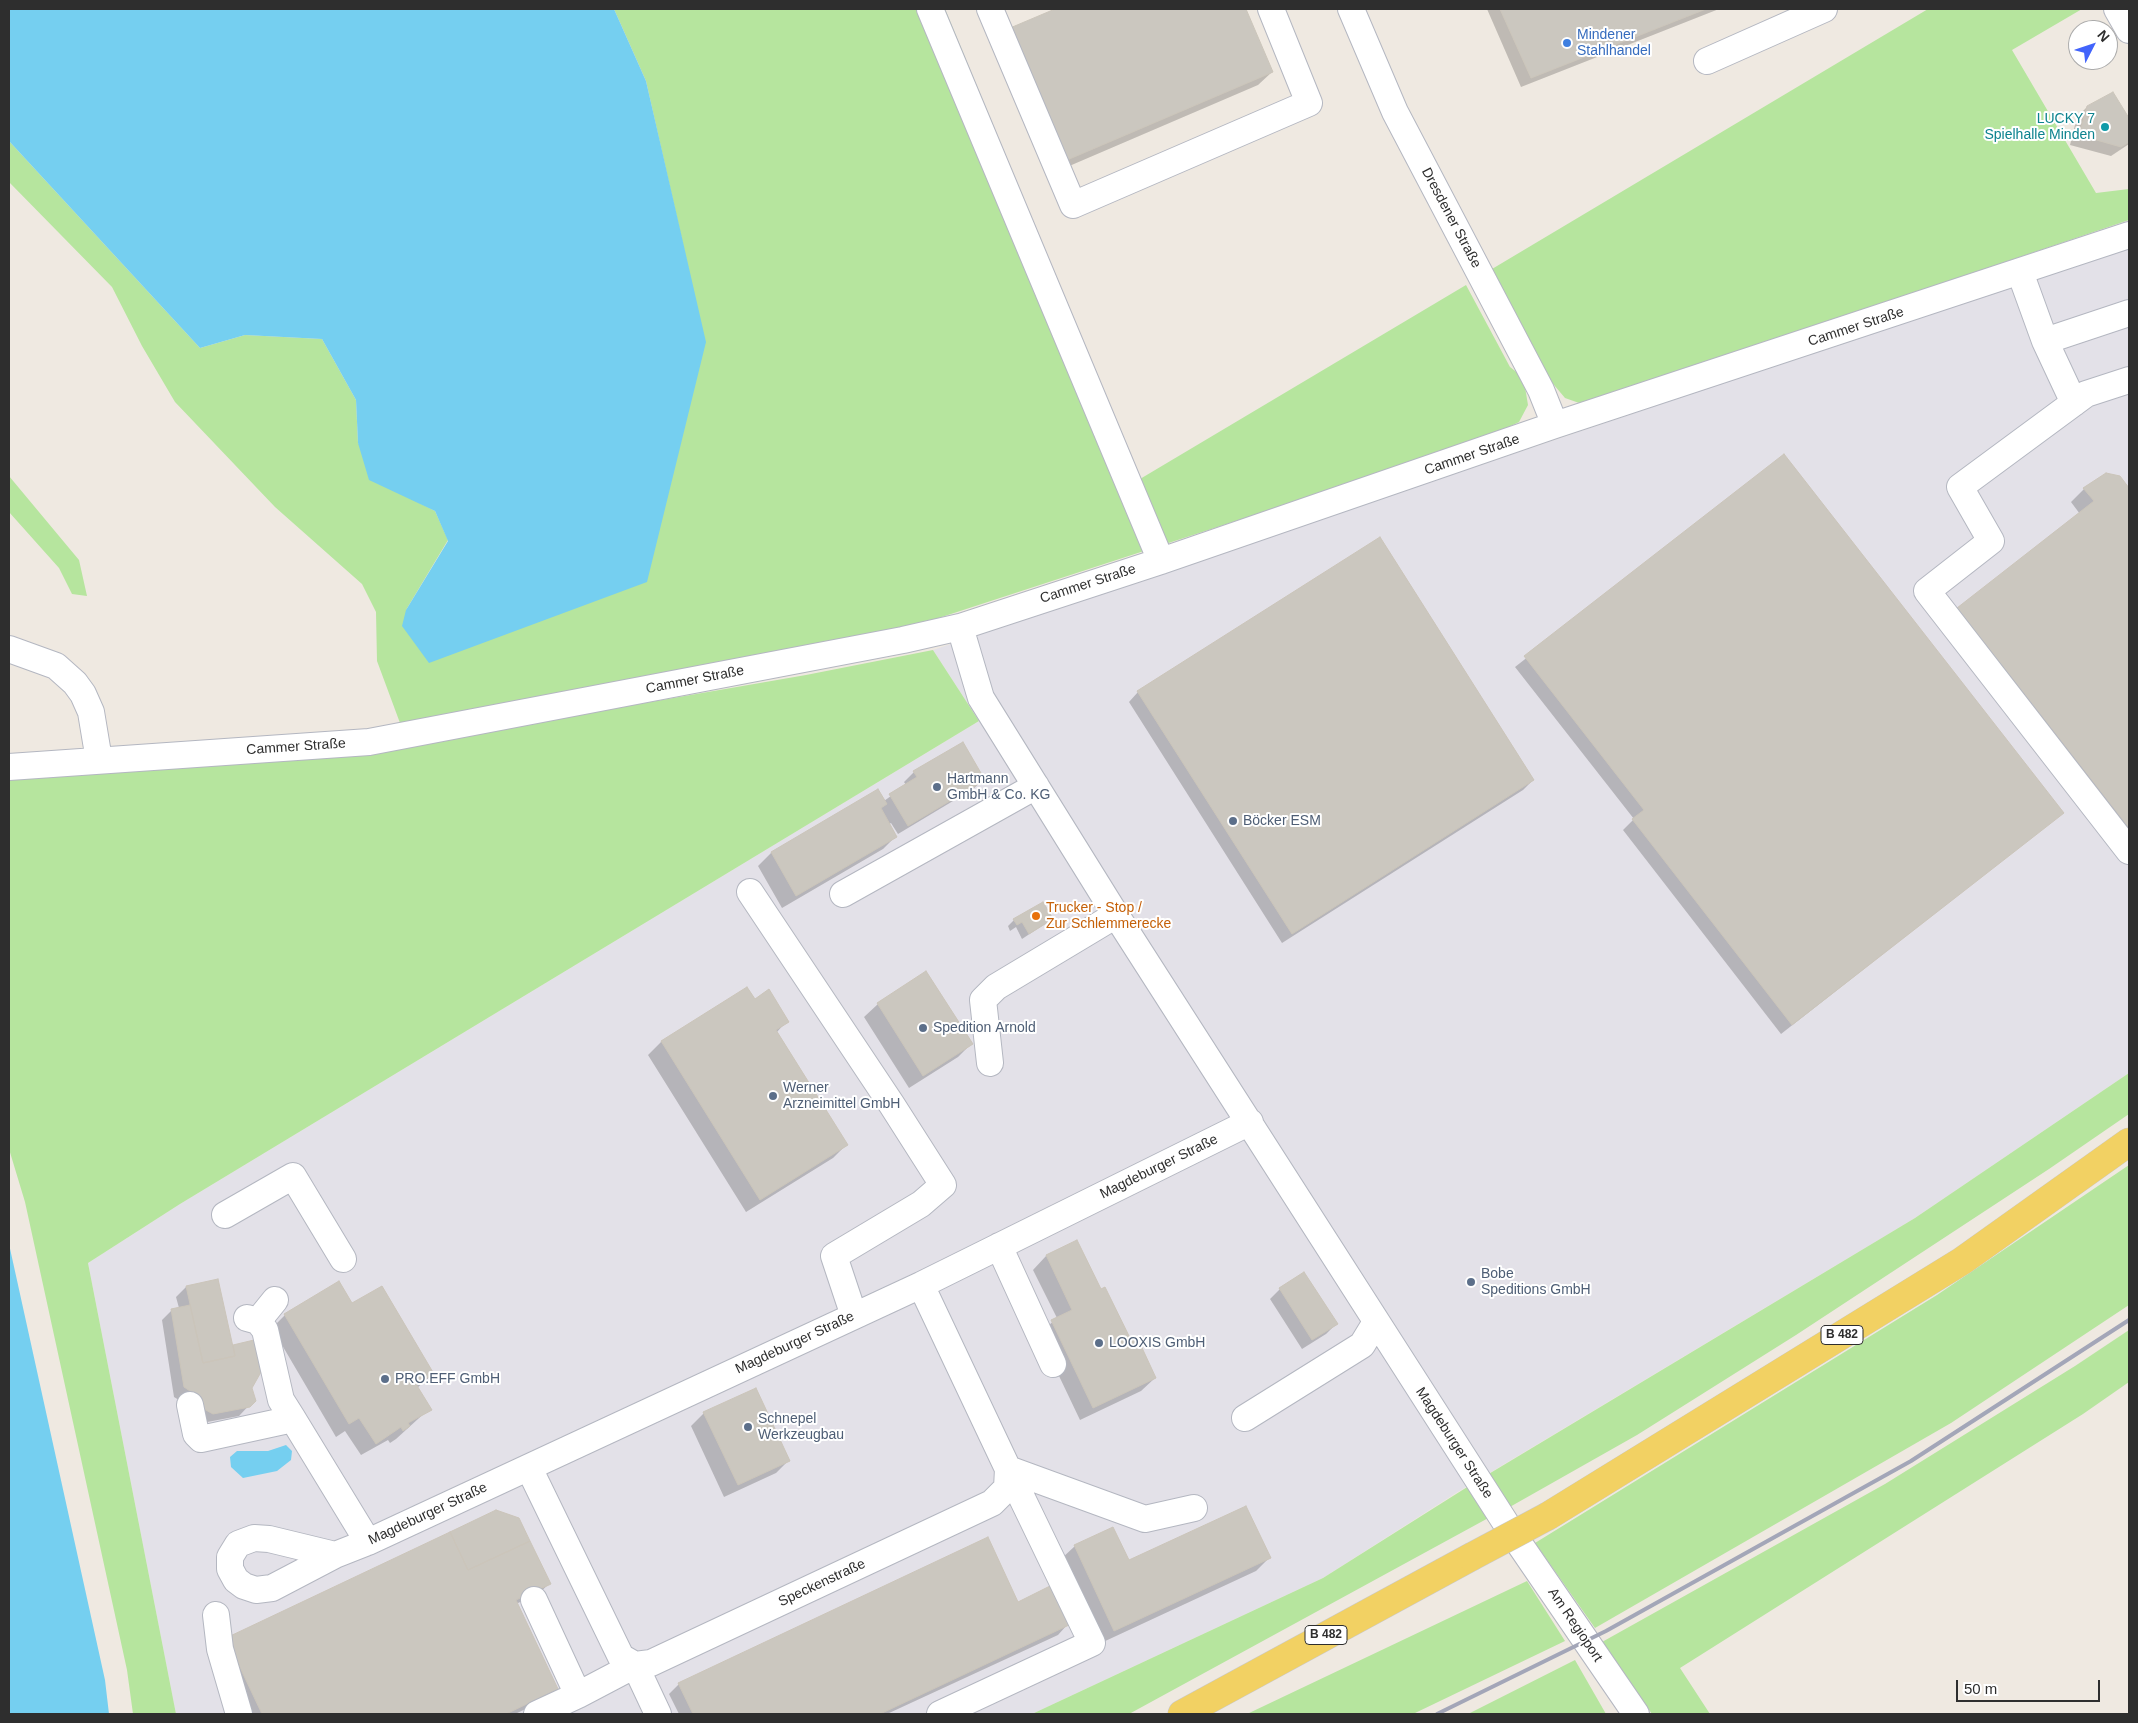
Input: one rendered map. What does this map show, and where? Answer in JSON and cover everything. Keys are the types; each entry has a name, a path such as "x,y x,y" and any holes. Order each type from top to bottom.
{"main road":[{"name":"B 482","path":"1182,1714 1548,1516 1962,1261 2129,1142"}],"street":[{"path":"930,9 1161,561"},
{"path":"990,9 1073,205 1309,103 1271,9"},
{"name":"Dresdener Straße","path":"1351,9 1394,112 1542,390 1555,426"},
{"path":"1707,61 1824,9"},
{"path":"2117,9 2129,30"},
{"name":"Cammer Straße","path":"9,767 369,742 903,640 960,627 2129,235"},
{"path":"2020,272 2046,340 2074,403"},
{"path":"2046,340 2129,313"},
{"path":"2129,380 2086,394 1960,487 1991,541 1927,591 2129,851"},
{"name":"Magdeburger Straße","path":"960,627 981,698 1116,915 1514,1536"},
{"path":"9,649 56,666 76,683 91,712 100,760"},
{"path":"843,894 1036,786"},
{"path":"750,892 943,1185 921,1204 834,1256 854,1316"},
{"path":"990,1063 983,1000 996,987 1116,915"},
{"name":"Magdeburger Straße","path":"335,1555 368,1542 529,1468 921,1285 1250,1122"},
{"path":"225,1215 293,1176 343,1259"},
{"path":"999,1246 1053,1364"},
{"path":"921,1285 1007,1478 1046,1572"},
{"path":"274,1300 253,1320 264,1330 282,1400 368,1542"},
{"path":"1245,1418 1362,1345 1376,1322"},
{"path":"190,1406 196,1434 201,1439 293,1418"},
{"path":"529,1468 621,1657 635,1665 658,1714"},
{"path":"1007,1478 1145,1519 1194,1508"},
{"path":"940,1714 1092,1643 1007,1478"},
{"name":"Speckenstraße","path":"537,1714 635,1665 652,1663 992,1503 1007,1478"},
{"name":"Am Regioport","path":"1514,1536 1636,1714"},
{"path":"534,1600 578,1695"},
{"path":"216,1615 220,1649 239,1714"}],"shaded area":[{"path":"2129,246 2129,1073 1915,1218 1456,1493 1323,1578 1032,1714 176,1714 88,1263 180,1204 979,721 933,650"}],"green space":[{"path":"614,9 945,9 1140,479 1466,285 1510,367 1519,374 1525,387 1528,405 1519,422 1478,442 905,629 400,723 377,661 376,612 362,584 275,507 175,402 142,346 112,287 9,182 9,141 200,348 245,335 322,339 356,400 358,443 404,495 435,511 448,540 406,610 705,342 646,81"},
{"path":"1928,9 2082,9 2012,50 2096,193 2129,189 2129,220 1582,404 1565,398 1549,379 1492,269"},
{"path":"9,476 79,560 87,596 72,594 59,568 9,512"},
{"path":"933,650 979,721 180,1204 88,1263 176,1714 133,1714 127,1670 25,1202 9,1149 9,777 396,746 806,675"},
{"path":"2129,1073 2129,1114 2049,1169 1796,1335 1637,1435 1508,1508 1487,1475 1915,1218"},
{"path":"2129,1165 2129,1305 1951,1423 1595,1628 1535,1543 1937,1295"},
{"path":"2129,1330 2129,1382 2083,1414 1680,1668 1710,1714 1652,1714 1602,1642 1885,1484 2075,1366"},
{"path":"1472,1484 1492,1516 1129,1714 1032,1714 1323,1578"},
{"path":"1527,1581 1565,1641 1413,1714 1247,1714"},
{"path":"1575,1660 1606,1714 1468,1714"}],"water":[{"path":"9,9 614,9 646,81 706,342 647,582 429,663 402,626 406,610 448,541 435,511 369,480 358,443 356,400 322,339 245,335 200,348 9,141"},
{"path":"9,1244 105,1680 109,1714 9,1714"},
{"path":"286,1445 292,1451 291,1460 277,1471 243,1478 231,1467 230,1457 237,1451 268,1451"}],"building":[{"path":"1055,9 1246,9 1273,72 1060,163 1003,31"},
{"name":"Mindener Stahlhandel","path":"1500,9 1706,9 1531,78"},
{"name":"LUCKY 7 Spielhalle Minden","path":"2113,92 2129,118 2129,142 2121,147 2079,135 2087,106"},
{"path":"1784,454 2064,813 1792,1025 1632,819 1644,810 1524,656"},
{"path":"2106,473 2120,476 2129,488 2129,828 1957,608 2094,501 2083,488"},
{"path":"1380,537 1534,780 1292,934 1137,691"},
{"name":"Hartmann GmbH & Co. KG","path":"963,742 985,780 908,826 889,794 917,777 913,771"},
{"path":"878,789 887,804 881,808 897,837 796,896 771,852"},
{"path":"1043,902 1053,919 1029,934 1022,922 1017,925 1013,919"},
{"path":"926,971 973,1044 923,1076 877,1003"},
{"path":"747,987 755,999 769,989 789,1022 776,1030 848,1145 760,1200 661,1041"},
{"path":"1077,1240 1101,1289 1105,1287 1131,1340 1137,1337 1156,1378 1093,1408 1051,1320 1072,1310 1046,1255"},
{"path":"1304,1272 1338,1324 1312,1340 1279,1288"},
{"path":"218,1279 235,1356 203,1363 186,1286"},
{"path":"339,1281 352,1303 382,1286 434,1374 416,1384 432,1410 408,1423 410,1426 403,1431 401,1427 376,1444 359,1418 349,1424 284,1314"},
{"path":"190,1305 203,1363 235,1356 233,1345 254,1340 261,1372 252,1388 256,1401 250,1407 213,1414 204,1409 202,1399 184,1387 171,1309"},
{"path":"756,1388 790,1461 738,1485 703,1412"},
{"path":"1246,1506 1271,1558 1114,1631 1074,1545 1113,1527 1129,1560"},
{"path":"496,1510 519,1518 530,1541 468,1570 450,1532"},
{"path":"450,1532 468,1570 530,1541 551,1584 516,1600 558,1689 506,1714 262,1714 226,1638"},
{"path":"988,1537 1018,1602 1050,1586 1069,1625 880,1714 693,1714 678,1683"}],"railway":[{"path":"1437,1714 1606,1631 1911,1461 2129,1320"}],"place":[{"name":"Mindener Stahlhandel","path":"1567,43"},
{"name":"LUCKY 7 Spielhalle Minden","path":"2105,127"},
{"name":"Hartmann GmbH & Co. KG","path":"937,787"},
{"name":"Böcker ESM","path":"1233,821"},
{"name":"Trucker - Stop / Zur Schlemmerecke","path":"1036,916"},
{"name":"Spedition Arnold","path":"923,1028"},
{"name":"Werner Arzneimittel GmbH","path":"773,1096"},
{"name":"Bobe Speditions GmbH","path":"1471,1282"},
{"name":"LOOXIS GmbH","path":"1099,1343"},
{"name":"PRO.EFF GmbH","path":"385,1379"},
{"name":"Schnepel Werkzeugbau","path":"748,1427"}]}
